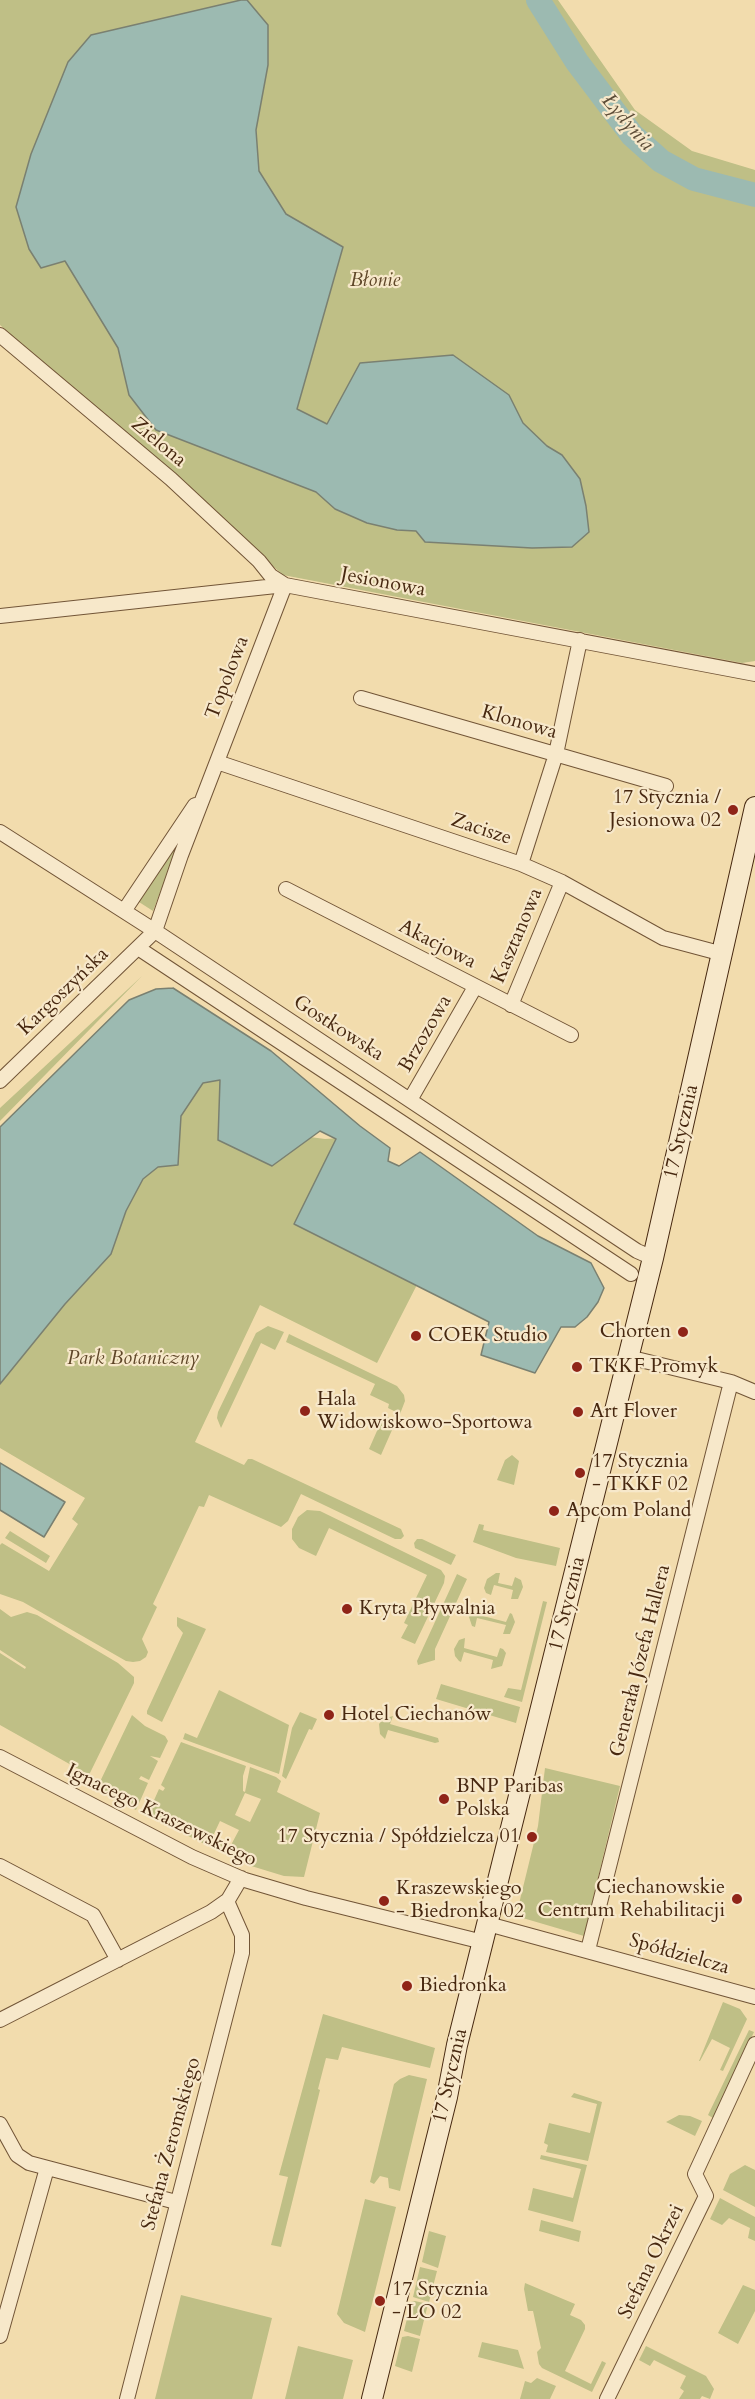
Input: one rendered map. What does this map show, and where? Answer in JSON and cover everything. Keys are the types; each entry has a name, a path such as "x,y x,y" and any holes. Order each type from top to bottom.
{"street":[{"name":"Zielona","path":"0,335 171,479 259,561 271,576 285,585"},
{"name":"Jesionowa","path":"0,616 285,585 755,674"},
{"name":"Topolowa","path":"155,931 285,585"},
{"path":"521,864 556,754 580,640"},
{"name":"Klonowa","path":"361,698 666,786"},
{"name":"Zacisze","path":"218,762 521,864 562,882 663,938 723,954"},
{"name":"Topolowa","path":"124,911 208,785"},
{"name":"17 Stycznia","path":"372,2399 653,1258 755,807"},
{"name":"Gostkowska","path":"0,832 155,931 636,1251 653,1258"},
{"name":"Kasztanowa","path":"511,1005 562,882"},
{"name":"Akacjowa","path":"286,890 571,1035"},
{"name":"Kargoszyńska","path":"0,1081 155,931"},
{"path":"138,948 631,1274"},
{"name":"Brzozowa","path":"410,1100 475,987"},
{"path":"628,1357 731,1382 755,1392"},
{"name":"Generała Józefa Hallera","path":"588,1950 731,1382"},
{"name":"Ignacego Kraszewskiego","path":"0,1757 192,1857 241,1878 297,1896 486,1933"},
{"path":"0,1866 93,1915 118,1960"},
{"path":"0,2020 212,1912 227,1900 241,1878"},
{"name":"Stefana Żeromskiego","path":"127,2399 242,1953 242,1935 227,1900"},
{"name":"Spółdzielcza","path":"486,1933 588,1950 755,1997"},
{"name":"Stefana Okrzei","path":"607,2399 706,2196 695,2174 755,2044"},
{"path":"0,2124 5,2147 29,2163 176,2202"},
{"path":"0,2336 47,2168"}],"green space":[{"name":"Błonie","path":"0,0 558,0 635,110 692,151 755,170 755,661 742,663 283,575 0,325"},
{"path":"180,840 153,911 139,902"},
{"path":"142,976 0,1121 0,1108"},
{"name":"Park Botaniczny","path":"201,1078 224,1078 310,1137 340,1138 424,1271 377,1363 260,1305 195,1442 244,1465 248,1459 252,1459 401,1529 404,1536 401,1539 395,1539 301,1494 288,1521 281,1527 209,1495 204,1507 199,1506 153,1604 157,1607 142,1639 148,1652 146,1657 133,1662 126,1661 23,1602 0,1594 0,1545 2,1543 49,1571 78,1524 72,1519 85,1498 0,1448 0,1377 172,1116"},
{"path":"268,1326 284,1332 275,1350 261,1343 221,1428 217,1418 218,1412 256,1333"},
{"path":"289,1334 397,1386 404,1395 405,1401 400,1414 388,1408 389,1404 370,1395 375,1384 286,1342"},
{"path":"384,1415 396,1421 381,1455 369,1449"},
{"path":"512,1455 519,1461 514,1485 497,1480 505,1460"},
{"path":"307,1510 320,1511 441,1570 445,1576 444,1583 415,1644 401,1638 408,1625 404,1623 427,1575 329,1528 316,1556 299,1548 292,1539 292,1529 298,1517"},
{"path":"479,1524 484,1525 483,1530 560,1548 556,1566 516,1558 473,1542"},
{"path":"10,1531 50,1556 46,1563 5,1538"},
{"path":"417,1539 422,1539 456,1555 451,1565 415,1548 414,1543"},
{"path":"500,1573 498,1583 512,1586 515,1577 521,1580 523,1587 518,1599 511,1599 513,1590 494,1585 491,1595 486,1593 484,1588 487,1579"},
{"path":"457,1574 467,1579 435,1649 435,1660 418,1665 417,1661"},
{"path":"543,1601 547,1602 522,1702 504,1697 508,1688 521,1690"},
{"path":"484,1606 483,1616 506,1622 510,1613 512,1614 515,1622 510,1634 503,1634 506,1625 477,1618 475,1627 472,1626 469,1617 474,1608"},
{"path":"0,1609 11,1617 27,1612 37,1615 118,1663 134,1677 134,1683 89,1775 0,1725 0,1653 25,1669 26,1667 0,1650"},
{"path":"177,1617 206,1629 162,1722 147,1714 147,1711 183,1633 177,1626"},
{"path":"465,1638 464,1648 497,1657 500,1648 503,1649 506,1653 502,1666 491,1669 493,1660 464,1652 461,1662 459,1661 454,1649 459,1640"},
{"path":"441,1684 520,1707 516,1723 436,1699"},
{"path":"219,1690 289,1725 279,1774 183,1739 185,1733 197,1738"},
{"path":"300,1712 317,1719 312,1730 309,1729 286,1779 282,1776 292,1728"},
{"path":"132,1715 145,1726 165,1736 168,1741 160,1758 150,1756 158,1761 149,1780 141,1776 139,1779 148,1783 136,1810 96,1790"},
{"path":"393,1716 390,1724 438,1738 439,1742 435,1743 388,1730 385,1739 380,1734 379,1724 383,1719"},
{"path":"181,1742 246,1766 243,1776 243,1791 245,1792 250,1767 276,1777 281,1781 277,1792 320,1813 304,1877 284,1876 248,1865 147,1816 159,1789 163,1791 165,1788 161,1785","holes":["245,1793 261,1799 250,1822 235,1815","220,1821 239,1830 231,1845 213,1836"]},
{"path":"545,1768 620,1786 584,1936 516,1916 538,1826"},
{"path":"723,2002 740,2009 747,2019 723,2071 720,2070 730,2048 712,2039 699,2061"},
{"path":"323,2014 435,2048 430,2068 342,2047 338,2060 326,2058 281,2247 271,2245 288,2177 279,2175"},
{"path":"749,2030 754,2032 713,2118 708,2115"},
{"path":"409,2075 427,2079 400,2191 389,2188 388,2178 380,2176 374,2184 370,2182 394,2084"},
{"path":"574,2093 602,2102 588,2161 546,2152 548,2145 544,2143 549,2123 590,2133 597,2104 571,2097"},
{"path":"679,2115 690,2116 702,2121 695,2136 666,2122"},
{"path":"541,2155 587,2165 573,2222 528,2210 533,2188 573,2198 581,2169 540,2159"},
{"path":"745,2165 755,2170 755,2207 723,2190 730,2174"},
{"path":"720,2198 755,2217 755,2241 748,2238 750,2228 729,2218 722,2225 710,2219"},
{"path":"365,2199 396,2207 365,2332 344,2323 337,2314"},
{"path":"541,2220 581,2231 579,2242 539,2231"},
{"path":"429,2231 446,2236 438,2268 422,2262"},
{"path":"420,2267 437,2271 429,2302 413,2297"},
{"path":"525,2283 575,2304 570,2315 581,2320 585,2329 565,2371 591,2384 602,2361 606,2363 592,2392 542,2368 539,2364 537,2352 541,2348 533,2311 528,2311"},
{"path":"743,2285 755,2290 755,2311 738,2344 718,2333"},
{"path":"181,2295 272,2318 252,2399 155,2399"},
{"path":"411,2302 428,2304 420,2336 404,2331"},
{"path":"402,2337 420,2339 412,2372 395,2366"},
{"path":"482,2342 518,2350 524,2369 478,2357"},
{"path":"298,2346 353,2360 343,2399 285,2399"},
{"path":"646,2346 706,2376 714,2389 710,2399 702,2396 700,2399 679,2399 684,2391 680,2388 686,2376 654,2360 650,2366 639,2360"},
{"path":"537,2378 556,2386 550,2399 520,2399 525,2381 531,2383"}],"water":[{"path":"247,0 268,25 268,65 256,130 259,171 286,214 343,247 297,409 327,424 360,363 453,355 509,395 523,423 547,446 562,455 580,479 589,532 572,547 532,548 425,542 416,531 397,530 367,523 335,509 316,492 156,430 129,395 118,348 65,261 41,268 29,249 16,207 31,154 68,62 91,35"},
{"path":"173,988 271,1051 360,1126 390,1148 388,1161 399,1166 420,1152 538,1236 591,1263 604,1288 598,1302 587,1317 575,1327 561,1327 535,1373 481,1355 489,1322 294,1224 336,1139 320,1131 272,1166 218,1140 220,1080 203,1083 181,1116 178,1165 158,1167 143,1179 126,1211 111,1254 65,1304 0,1384 0,1127 129,1000 156,989"},
{"path":"0,1463 65,1502 44,1537 0,1510"}],"waterway":[{"name":"Łydynia","path":"538,0 577,62 632,135 661,161 694,179 755,195"}],"place":[{"name":"17 Stycznia / Jesionowa 02","path":"733,810"},
{"name":"Chorten","path":"683,1332"},
{"name":"COEK Studio","path":"416,1336"},
{"name":"TKKF Promyk","path":"577,1367"},
{"name":"Hala Widowiskowo-Sportowa","path":"305,1411"},
{"name":"Art Flover","path":"578,1412"},
{"name":"17 Stycznia - TKKF 02","path":"580,1473"},
{"name":"Apcom Poland","path":"554,1511"},
{"name":"Kryta Pływalnia","path":"347,1609"},
{"name":"Hotel Ciechanów","path":"329,1715"},
{"name":"BNP Paribas Polska","path":"444,1799"},
{"name":"17 Stycznia / Spółdzielcza 01","path":"532,1837"},
{"name":"Ciechanowskie Centrum Rehabilitacji","path":"737,1899"},
{"name":"Kraszewskiego - Biedronka 02","path":"384,1901"},
{"name":"Biedronka","path":"407,1986"},
{"name":"17 Stycznia - LO 02","path":"380,2301"}]}
